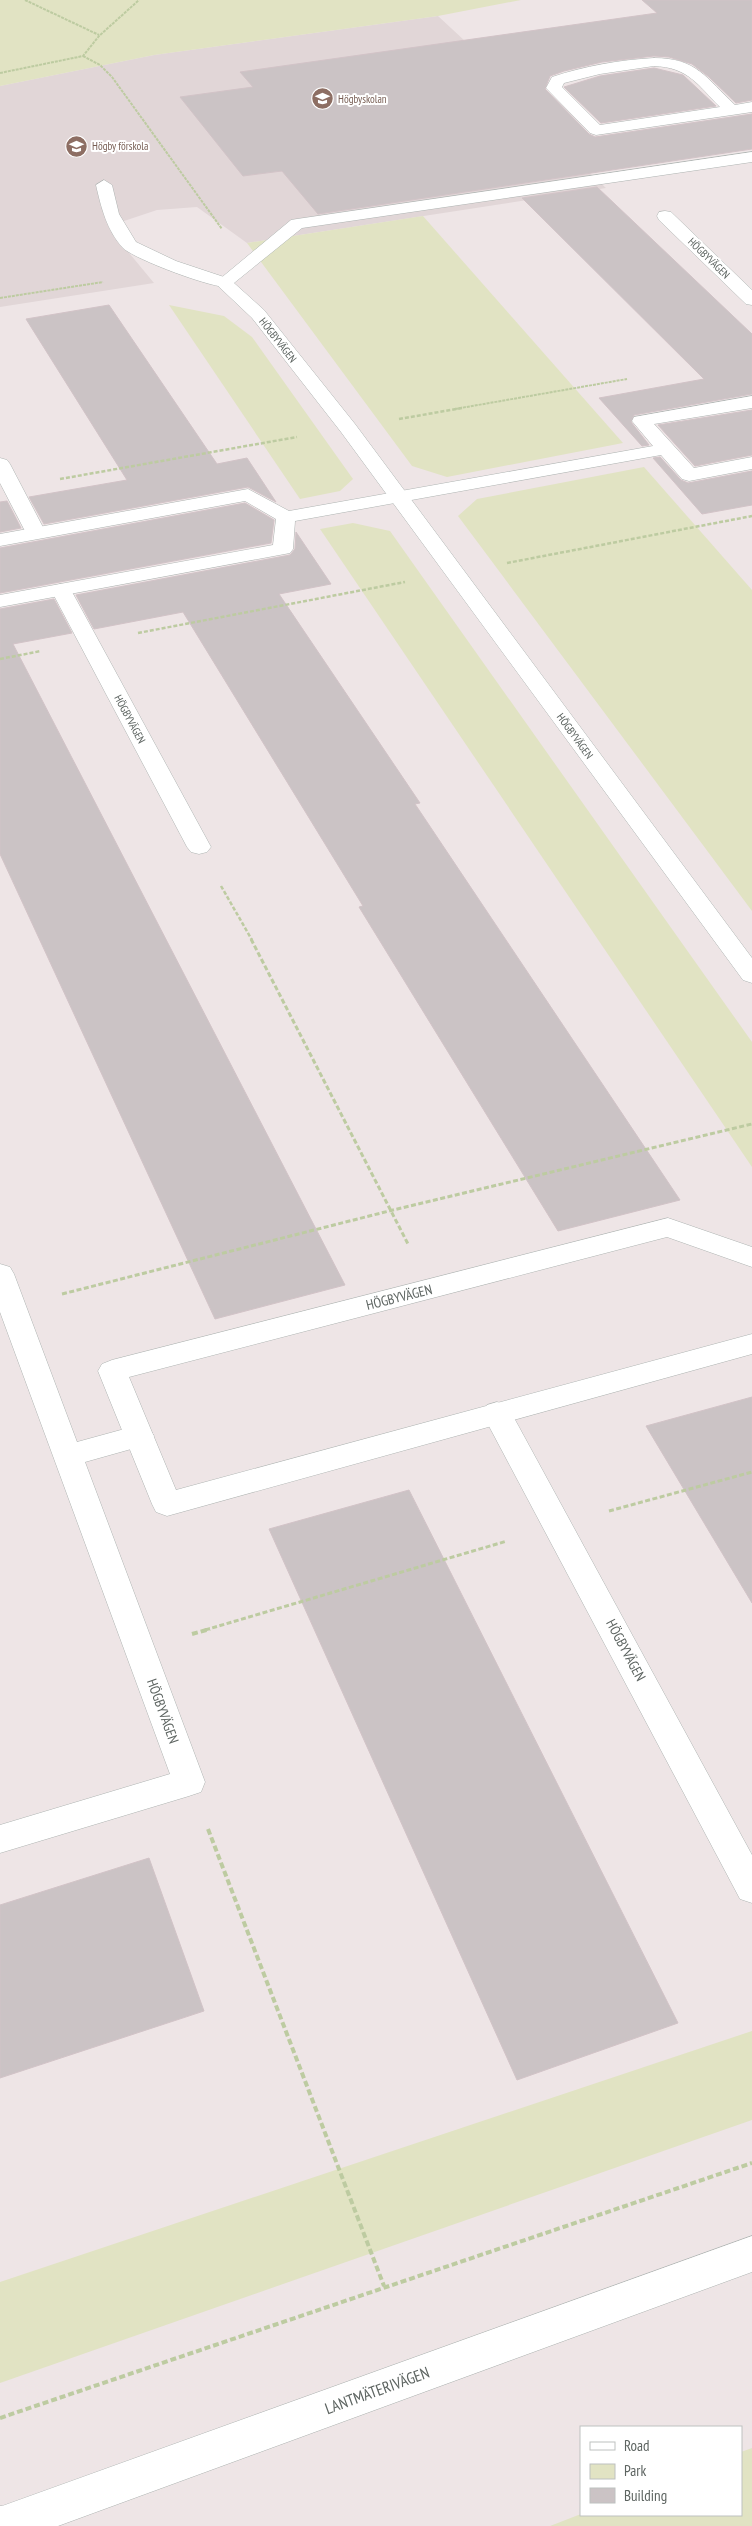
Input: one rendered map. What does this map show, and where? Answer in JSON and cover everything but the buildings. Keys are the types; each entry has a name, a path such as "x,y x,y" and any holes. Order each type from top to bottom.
{"street":[{"path":"732,110 678,64 658,62 580,72 557,80 554,88 596,130 732,110 752,107"},
{"path":"104,185 111,214 130,245 170,265 224,283 297,224 752,157"},
{"name":"HÖGBYVÄGEN","path":"666,216 752,300"},
{"name":"HÖGBYVÄGEN","path":"224,283 258,314 348,428 752,975"},
{"path":"752,402 641,421 689,476 752,463"},
{"path":"0,540 248,495 286,517 665,449"},
{"path":"0,464 36,534"},
{"path":"0,601 283,549 286,517"},
{"name":"HÖGBYVÄGEN","path":"61,590 199,848"},
{"name":"HÖGBYVÄGEN","path":"752,1257 668,1227 112,1371 167,1504 752,1344"},
{"name":"HÖGBYVÄGEN","path":"0,1274 69,1455 189,1782"},
{"name":"HÖGBYVÄGEN","path":"497,1413 559,1525 752,1888"},
{"path":"69,1455 139,1436"},
{"path":"0,1839 189,1782"},
{"name":"LANTMÄTERIVÄGEN","path":"2,2526 752,2254"}],"path":[{"path":"25,0 99,36"},
{"path":"0,73 83,56 99,36 139,0"},
{"path":"0,659 752,516"},
{"path":"199,848 251,939 389,1211 432,1289"},
{"path":"13,1307 389,1211 752,1124"},
{"path":"141,1649 559,1525 752,1472"},
{"path":"189,1782 384,2286"},
{"path":"0,2418 384,2286 752,2163"}],"shaded area":[{"name":"Högbyskolan","path":"438,16 562,131 561,146 606,188 247,243 197,207 157,210 124,221 125,248 154,283 0,307 0,86 154,55"}],"green space":[{"path":"0,0 521,0 438,16 154,55 0,86"},
{"path":"423,216 623,443 447,477 412,466 247,243"},
{"path":"169,305 224,316 252,337 353,479 340,491 300,499"},
{"path":"644,467 752,590 752,911 458,516 477,499"},
{"path":"353,523 390,531 752,1042 752,1167 320,529"},
{"path":"752,2031 752,2120 0,2383 0,2282"},
{"path":"752,2448 752,2526 550,2526 580,2514 580,2516 742,2516 742,2452"}],"place":[{"name":"Högbyskolan","path":"322,99"},
{"name":"Högby förskola","path":"76,146"}]}
